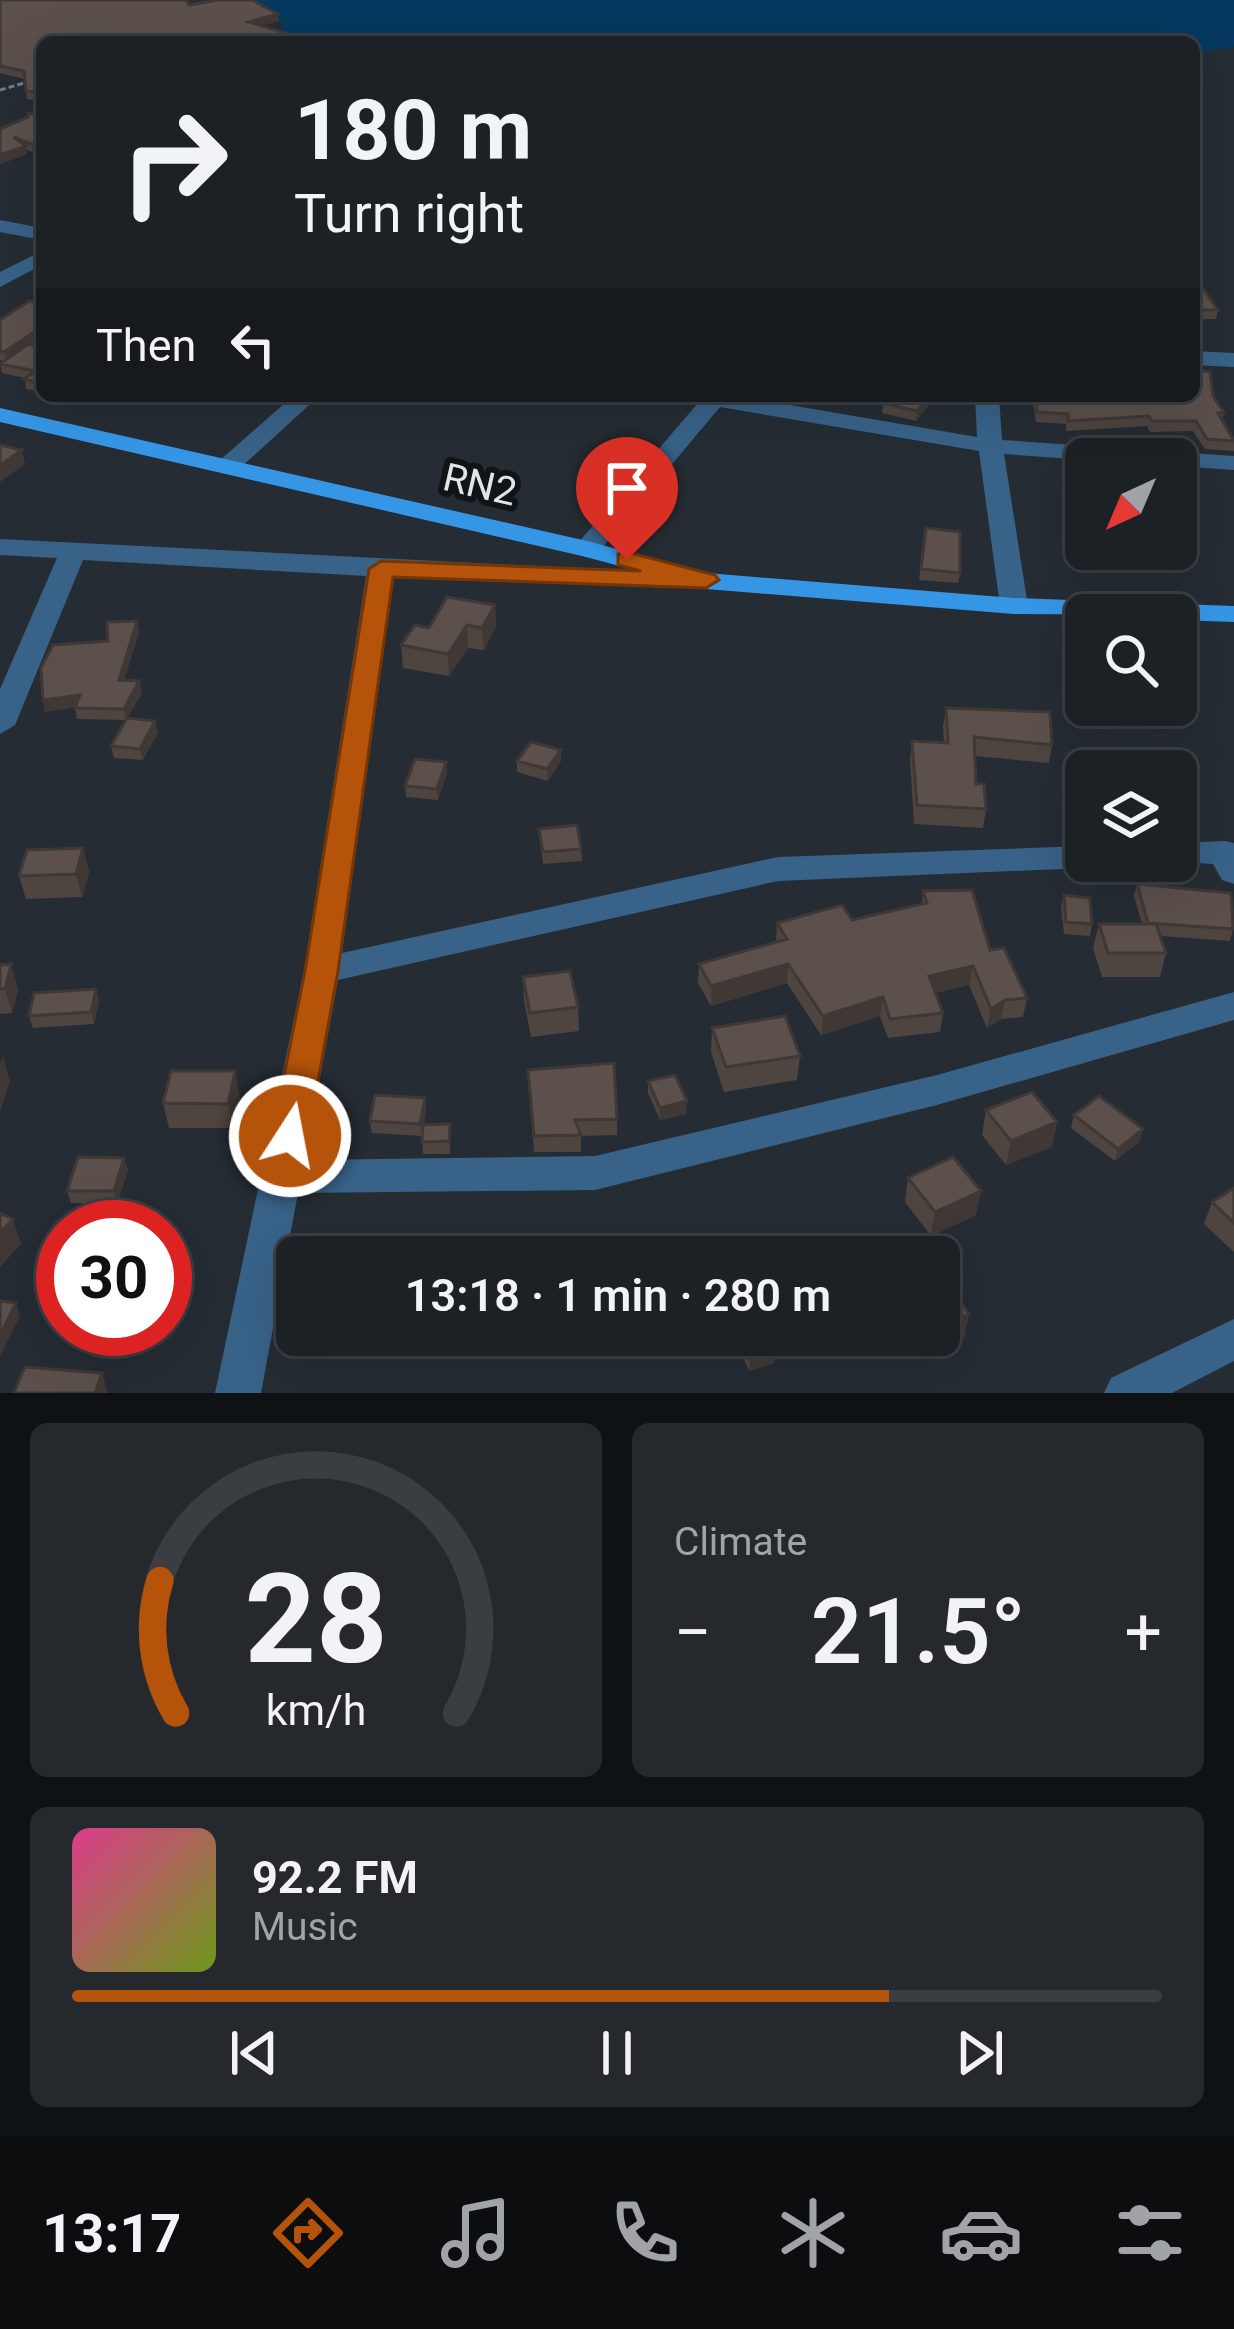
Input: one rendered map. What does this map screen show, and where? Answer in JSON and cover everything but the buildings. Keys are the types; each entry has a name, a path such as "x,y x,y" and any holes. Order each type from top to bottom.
{"main road":[{"name":"RN2","path":"0,415 706,580 1014,606 1234,614"}],"street":[{"path":"0,226 36,233"},
{"path":"0,281 36,260"},
{"path":"1200,358 1234,360"},
{"path":"228,466 300,402"},
{"path":"587,549 702,402"},
{"path":"729,402 990,446 1065,451"},
{"path":"987,402 1014,606"},
{"path":"1197,461 1234,464"},
{"path":"0,547 381,569 706,580"},
{"path":"0,725 73,551"},
{"path":"238,1393 322,971 381,569"},
{"path":"1197,853 1225,852 1234,872"},
{"path":"322,971 778,869 1065,858"},
{"path":"282,1178 595,1173 937,1090 1234,1006"},
{"path":"1127,1393 1234,1339"}],"path":[{"path":"0,90 34,80"}],"shaded area":[{"path":"230,0 1234,0 1234,47 1207,51 1200,58 1200,36 273,36 265,34 286,25 247,1"}],"route":[{"path":"290,1136 322,971 381,569 706,580 627,560"}]}
